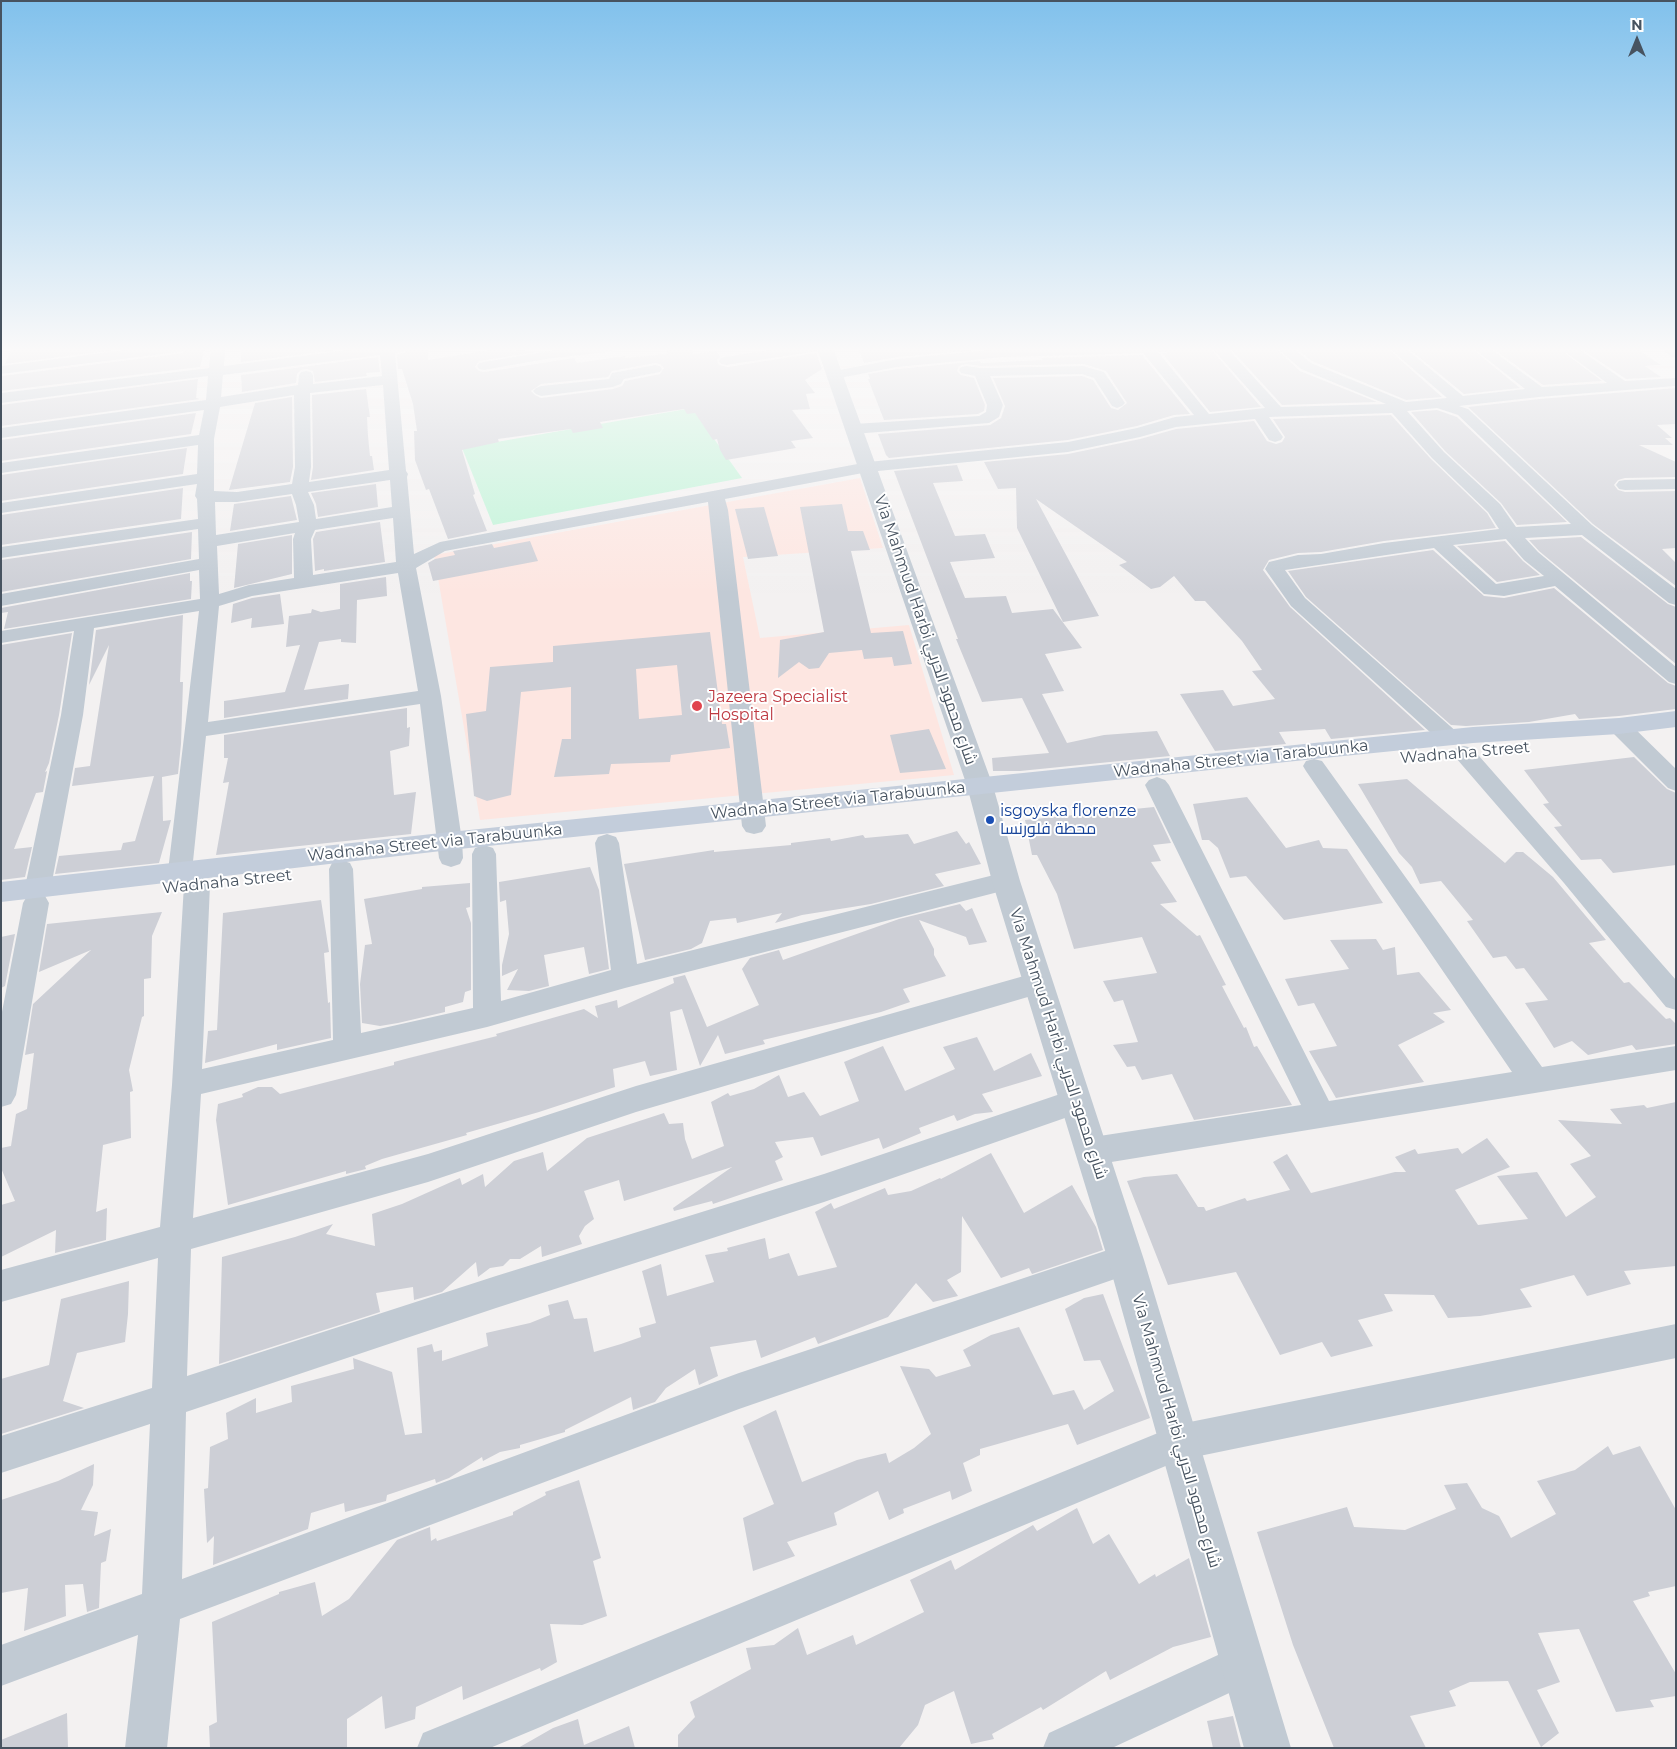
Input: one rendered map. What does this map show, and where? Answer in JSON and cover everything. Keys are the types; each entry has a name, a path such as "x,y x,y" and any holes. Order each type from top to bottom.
{"main road":[{"path":"1626,733 1676,720"},
{"name":"Wadnaha Street","path":"1,908 37,895 188,878 342,869 450,849 484,854 607,843 674,826 982,795 1157,785 1314,766 1457,745 1626,733 1676,735"},
{"name":"Wadnaha Street via Tarabuunka","path":"982,795 1457,745"},
{"name":"Wadnaha Street via Tarabuunka","path":"188,878 674,826"},
{"path":"1,892 37,895"}],"street":[{"path":"1,433 26,430"},
{"path":"146,1748 161,1607 175,1237 187,1085 188,878 195,732 210,603 204,487 208,430"},
{"path":"302,430 303,468 298,490 305,506 308,525 302,538 304,582"},
{"path":"395,430 400,474 406,566 430,696 450,849"},
{"name":"Via Mahmud Harbi شارع محمود الحربي","path":"854,430 982,795 1006,881 1126,1260 1268,1748"},
{"path":"1,638 210,603 249,591 406,566 440,547 868,468 1049,449 1149,430"},
{"path":"1270,430 1275,437"},
{"path":"1418,430 1438,455 1494,508 1511,533 1531,556 1676,678"},
{"path":"1482,430 1586,529 1676,600"},
{"path":"1,468 206,439"},
{"path":"1,508 204,487 237,497 298,490 400,474"},
{"path":"1626,485 1676,484"},
{"path":"715,496 719,510 752,818"},
{"path":"1,553 308,525 401,511"},
{"path":"1586,529 1511,533 1384,548 1321,560 1298,561 1276,566 1274,569 1284,580 1291,594 1298,602 1457,745 1573,876 1676,999"},
{"path":"1439,542 1490,590 1504,590 1559,579"},
{"path":"1,600 208,563"},
{"path":"1,1095 72,714 85,623"},
{"path":"195,732 430,696"},
{"path":"1626,733 1676,783"},
{"path":"1314,766 1535,1080"},
{"path":"1157,785 1320,1115"},
{"path":"607,843 625,978"},
{"path":"484,854 487,1016"},
{"path":"342,869 347,1049"},
{"path":"187,1085 487,1016 625,978 1006,881"},
{"path":"1,1286 428,1168 636,1100 1038,983"},
{"path":"1093,1151 1676,1058"},
{"path":"1,1455 486,1295 824,1188 1075,1102"},
{"path":"1,1666 739,1391 1126,1260"},
{"path":"438,1748 1180,1442 1676,1341"},
{"path":"1064,1748 1244,1664"}],"shaded area":[{"name":"Jazeera Specialist Hospital","path":"860,478 883,548 743,557 760,638 909,625 954,775 480,820 434,555"}],"green space":[{"path":"568,430 707,430 742,478 493,525 462,448"}],"building":[{"path":"76,430 192,430 191,434 1,461 1,440"},
{"path":"247,430 292,430 293,467 290,482 229,490"},
{"path":"312,430 368,430 370,456 372,456 374,470 311,480 313,467"},
{"path":"566,430 498,439 499,442 462,450 475,494 473,495 487,531 448,539 429,489 426,490 415,460 414,431"},
{"path":"571,430 593,430 573,433"},
{"path":"706,430 807,430 813,438 791,441 796,448 726,460 720,450 717,439 713,440"},
{"path":"933,430 1119,430 1068,440 889,458 878,434"},
{"path":"1174,430 1260,430 1267,441 1276,444 1282,442 1285,437 1280,430 1404,430 1431,459 1487,513 1496,528 1384,541 1321,552 1298,553 1269,560 1263,570 1290,607 1425,730 1331,739 1325,729 1279,732 1286,744 1215,751 1180,694 1223,690 1233,706 1275,699 1252,671 1262,670 1242,641 1205,601 1195,601 1174,576 1160,587 1151,589 1119,565 1127,562 1036,499 1099,616 1063,622 1017,528 1016,488 998,489 984,462 1068,454 1140,439"},
{"path":"1426,430 1470,430 1567,522 1517,525 1501,503 1445,451"},
{"path":"1492,430 1662,430 1672,438 1665,438 1673,445 1639,445 1676,462 1676,477 1625,478 1618,480 1614,485 1618,490 1625,492 1676,491 1676,548 1662,549 1676,563 1676,586 1593,524"},
{"path":"187,448 183,474 1,501 1,475"},
{"path":"957,465 963,481 933,483 955,536 985,534 995,558 950,562 965,598 1006,596 1012,613 1053,609 1082,648 1045,654 1064,691 1042,694 1067,743 1104,735 1157,731 1170,756 1020,771 993,771 992,758 1049,753 1022,698 982,702 956,639 958,639 894,471"},
{"path":"376,484 378,507 318,517 316,504 311,493"},
{"path":"183,488 181,519 1,545 1,515"},
{"path":"291,496 297,520 230,531 234,504"},
{"path":"842,504 848,531 863,531 870,550 851,551 871,633 903,631 912,664 894,666 892,657 864,659 862,650 829,653 819,668 809,669 799,662 778,678 780,640 824,632 800,507"},
{"path":"764,507 778,556 748,559 735,509"},
{"path":"380,522 385,562 315,571 313,539 316,532"},
{"path":"192,532 191,559 1,592 1,560"},
{"path":"292,535 292,574 234,588 238,544"},
{"path":"1581,537 1668,604 1676,607 1676,664 1539,551 1529,540"},
{"path":"530,541 538,561 433,581 428,563 435,559 455,555 453,551 492,544 494,548"},
{"path":"1505,541 1523,561 1540,575 1497,582 1457,546"},
{"path":"1433,550 1484,596 1504,598 1554,588 1668,683 1676,686 1676,709 1579,719 1575,714 1529,722 1466,726 1451,725 1306,597 1288,571"},
{"path":"190,573 190,581 192,581 191,599 4,629 8,612 1,613 1,608"},
{"path":"386,577 387,596 357,600 356,643 341,642 341,639 319,642 304,690 349,684 348,699 224,718 224,701 285,692 300,645 286,647 289,616 311,613 312,609 321,612 340,609 340,584"},
{"path":"280,594 284,624 251,628 252,618 231,623 233,604 252,598"},
{"path":"183,615 180,682 183,682 181,744 178,774 162,777 163,821 171,820 159,863 55,874 59,856 121,850 123,843 135,841 154,776 72,786 75,768 90,766 109,645 89,685 96,630"},
{"path":"710,632 722,724 726,724 730,748 671,755 670,762 611,764 609,774 554,777 562,739 571,739 571,687 521,692 511,795 487,801 474,796 466,714 486,711 490,667 553,662 553,646","holes":["677,665 682,715 639,719 636,669"]},
{"path":"72,633 59,715 49,763 45,772 47,771 43,792 36,793 14,849 32,847 25,877 1,880 1,645"},
{"path":"407,708 407,728 410,727 409,746 390,751 394,795 416,792 411,834 216,855 229,782 223,783 228,758 224,758 224,735"},
{"path":"929,729 946,769 900,773 890,735"},
{"path":"1634,757 1667,789 1676,793 1676,865 1613,873 1601,859 1581,860 1554,827 1562,826 1543,804 1549,803 1524,770"},
{"path":"1407,779 1505,863 1516,852 1523,852 1553,877 1606,940 1589,943 1624,983 1629,982 1666,1019 1670,1018 1676,1024 1676,1044 1636,1050 1632,1045 1588,1055 1572,1041 1554,1048 1525,1003 1548,1000 1524,968 1516,969 1506,956 1493,958 1467,921 1473,920 1441,881 1420,884 1412,867 1399,853 1358,784"},
{"path":"1247,797 1286,848 1319,840 1323,848 1347,849 1383,903 1284,920 1246,876 1230,878 1218,848 1209,840 1202,840 1193,804"},
{"path":"1154,807 1171,843 1153,845 1161,861 1151,862 1177,902 1160,904 1197,936 1200,935 1226,985 1222,986 1244,1028 1246,1027 1254,1047 1257,1046 1292,1105 1194,1120 1172,1074 1142,1080 1135,1066 1127,1067 1113,1045 1138,1042 1123,1000 1114,1002 1103,981 1157,973 1142,937 1074,949 1057,894 1037,855 1032,855 1025,820"},
{"path":"957,831 966,844 969,842 981,864 935,874 944,886 871,904 802,915 775,923 782,913 737,923 736,918 710,921 702,943 691,949 645,960 624,864 714,850 714,852 791,845 791,843 830,838 831,841 863,835 865,838 908,834 914,844"},
{"path":"590,867 599,890 609,969 589,974 584,947 544,955 549,986 529,991 507,990 518,969 502,976 502,965 509,934 506,900 500,902 499,882"},
{"path":"470,883 470,907 466,908 471,923 471,990 465,992 463,1002 445,1007 445,1012 398,1023 380,1026 362,1023 360,984 365,945 372,944 364,899 422,889 422,887"},
{"path":"321,900 329,952 324,953 328,1003 330,1002 331,1038 277,1050 277,1044 205,1063 208,1031 217,1030 223,913"},
{"path":"960,904 966,911 972,908 987,942 969,945 966,937 919,920 934,949 934,955 946,976 903,989 910,1002 881,1012 763,1040 765,1044 725,1054 718,1035 700,1066 682,1009 670,1012 677,1070 650,1076 645,1061 613,1069 615,1087 466,1133 467,1135 382,1159 365,1166 366,1169 346,1174 346,1171 228,1205 216,1120 218,1104 243,1097 242,1094 258,1087 272,1087 280,1094 394,1065 394,1062 497,1036 496,1034 584,1009 598,1018 595,1006 617,1000 618,1008 674,983 673,978 685,975 707,1027 759,1005 742,969 750,958 779,950 783,960 899,919"},
{"path":"162,912 152,936 151,978 144,979 144,1016 142,1017 129,1070 133,1091 130,1092 131,1138 103,1145 96,1212 107,1208 106,1240 55,1253 56,1230 1,1257 1,1205 15,1201 1,1168 1,1148 11,1146 16,1114 27,1109 34,1053 25,1055 33,1004 91,950 39,972 47,924"},
{"path":"15,934 5,986 1,988 1,937"},
{"path":"1376,939 1383,950 1395,947 1397,975 1419,972 1451,1010 1433,1013 1445,1022 1398,1045 1424,1082 1336,1098 1309,1051 1337,1046 1314,1003 1298,1006 1285,979 1349,969 1330,940"},
{"path":"977,1037 994,1071 1031,1053 1042,1076 982,1094 993,1112 975,1114 957,1121 954,1115 919,1128 921,1133 883,1149 879,1138 821,1156 813,1137 775,1142 783,1157 775,1161 783,1180 713,1204 712,1201 674,1211 673,1208 732,1167 624,1201 619,1180 584,1191 594,1219 585,1226 579,1236 582,1244 542,1257 541,1246 520,1259 510,1259 503,1266 490,1268 478,1277 476,1262 442,1292 414,1300 413,1287 376,1293 380,1312 219,1364 222,1257 295,1237 333,1224 326,1234 375,1246 372,1214 402,1204 460,1178 462,1185 483,1174 485,1187 514,1161 543,1152 547,1171 587,1138 664,1113 669,1124 683,1123 685,1139 692,1159 724,1146 711,1102 728,1093 730,1096 754,1089 779,1075 788,1097 804,1092 820,1116 859,1101 844,1062 883,1046 905,1091 955,1069 943,1047"},
{"path":"1676,1102 1676,1266 1624,1271 1631,1284 1587,1296 1574,1275 1520,1289 1532,1307 1480,1316 1448,1318 1434,1295 1384,1294 1393,1311 1358,1320 1373,1346 1331,1357 1322,1342 1280,1355 1236,1272 1168,1285 1127,1181 1144,1177 1177,1174 1198,1207 1204,1207 1206,1211 1245,1198 1247,1201 1290,1190 1273,1162 1287,1154 1311,1193 1395,1172 1406,1172 1395,1157 1415,1149 1418,1154 1458,1148 1462,1154 1487,1138 1510,1167 1455,1190 1478,1225 1528,1219 1497,1176 1537,1172 1566,1217 1596,1197 1570,1164 1591,1156 1558,1120 1622,1124 1610,1109 1644,1105 1647,1108"},
{"path":"991,1153 1024,1213 1072,1185 1096,1227 1103,1250 1032,1274 1029,1268 1001,1278 962,1216 961,1272 947,1280 958,1296 933,1302 916,1283 888,1317 818,1344 815,1337 761,1358 756,1340 710,1347 718,1376 699,1385 695,1369 666,1388 655,1402 633,1410 631,1397 565,1430 565,1432 520,1445 520,1448 500,1452 483,1461 482,1457 449,1478 436,1483 435,1479 387,1495 386,1501 345,1512 344,1503 311,1513 308,1529 213,1565 214,1536 207,1543 204,1489 208,1488 210,1447 228,1439 226,1413 256,1398 256,1413 292,1402 291,1386 354,1369 353,1358 392,1372 405,1435 422,1433 417,1348 432,1344 434,1352 442,1350 442,1361 488,1346 486,1333 530,1323 550,1315 548,1305 568,1300 574,1319 587,1318 594,1352 621,1344 641,1337 639,1328 656,1323 642,1271 661,1264 667,1296 714,1282 705,1255 728,1251 727,1248 765,1238 769,1259 789,1253 798,1276 837,1267 815,1212 831,1203 834,1209 885,1188 888,1195 911,1191 941,1179"},
{"path":"129,1281 125,1342 77,1353 63,1401 84,1408 1,1434 1,1379 49,1365 61,1299"},
{"path":"1103,1294 1150,1418 1077,1445 1068,1424 980,1449 980,1455 963,1463 972,1491 952,1500 950,1491 903,1509 904,1513 889,1520 878,1491 834,1513 837,1525 787,1542 795,1556 753,1571 743,1518 774,1504 743,1426 776,1410 802,1482 857,1460 886,1453 889,1463 914,1448 931,1434 900,1366 929,1369 936,1377 971,1366 963,1350 991,1335 1019,1327 1053,1395 1074,1390 1084,1410 1114,1391 1100,1360 1084,1361 1065,1309 1084,1298"},
{"path":"1608,1446 1613,1455 1640,1446 1676,1510 1676,1586 1648,1592 1650,1596 1633,1601 1676,1674 1676,1696 1650,1700 1654,1707 1616,1712 1579,1629 1538,1633 1560,1682 1537,1690 1559,1733 1541,1747 1508,1681 1470,1682 1449,1691 1456,1706 1410,1716 1426,1748 1334,1748 1293,1645 1257,1532 1347,1507 1354,1527 1405,1530 1456,1509 1444,1485 1467,1483 1482,1508 1499,1516 1511,1538 1556,1514 1537,1481 1575,1470"},
{"path":"94,1464 93,1485 81,1510 98,1512 94,1536 111,1529 106,1561 101,1563 99,1608 87,1612 83,1584 65,1585 66,1616 24,1631 28,1588 1,1593 1,1500 58,1481"},
{"path":"579,1480 601,1558 593,1561 607,1616 582,1625 550,1624 557,1662 541,1671 540,1668 463,1700 462,1686 416,1707 415,1719 385,1729 382,1696 347,1719 347,1748 210,1748 209,1726 217,1722 212,1622 279,1594 279,1592 315,1582 322,1616 349,1599 397,1540 430,1527 431,1541 436,1538 437,1541 513,1515 513,1512 546,1495 545,1492"},
{"path":"1077,1508 1093,1544 1109,1534 1139,1584 1155,1574 1156,1577 1189,1558 1211,1637 1173,1647 1110,1680 1106,1671 1043,1710 1041,1707 992,1734 994,1739 971,1744 954,1691 925,1705 918,1725 899,1748 678,1748 678,1735 695,1717 690,1702 751,1669 746,1648 774,1645 798,1628 807,1655 853,1635 856,1645 924,1612 910,1580 951,1560 955,1570 1033,1525 1037,1531"},
{"path":"67,1713 68,1748 1,1748 1,1740"},
{"path":"1233,1716 1241,1748 1213,1748 1207,1721"},
{"path":"578,1719 584,1745 629,1726 635,1748 518,1748 553,1728"}],"place":[{"name":"Jazeera Specialist Hospital","path":"697,706"},
{"name":"isgoyska florenze محطة فلورنسا","path":"990,820"}]}
